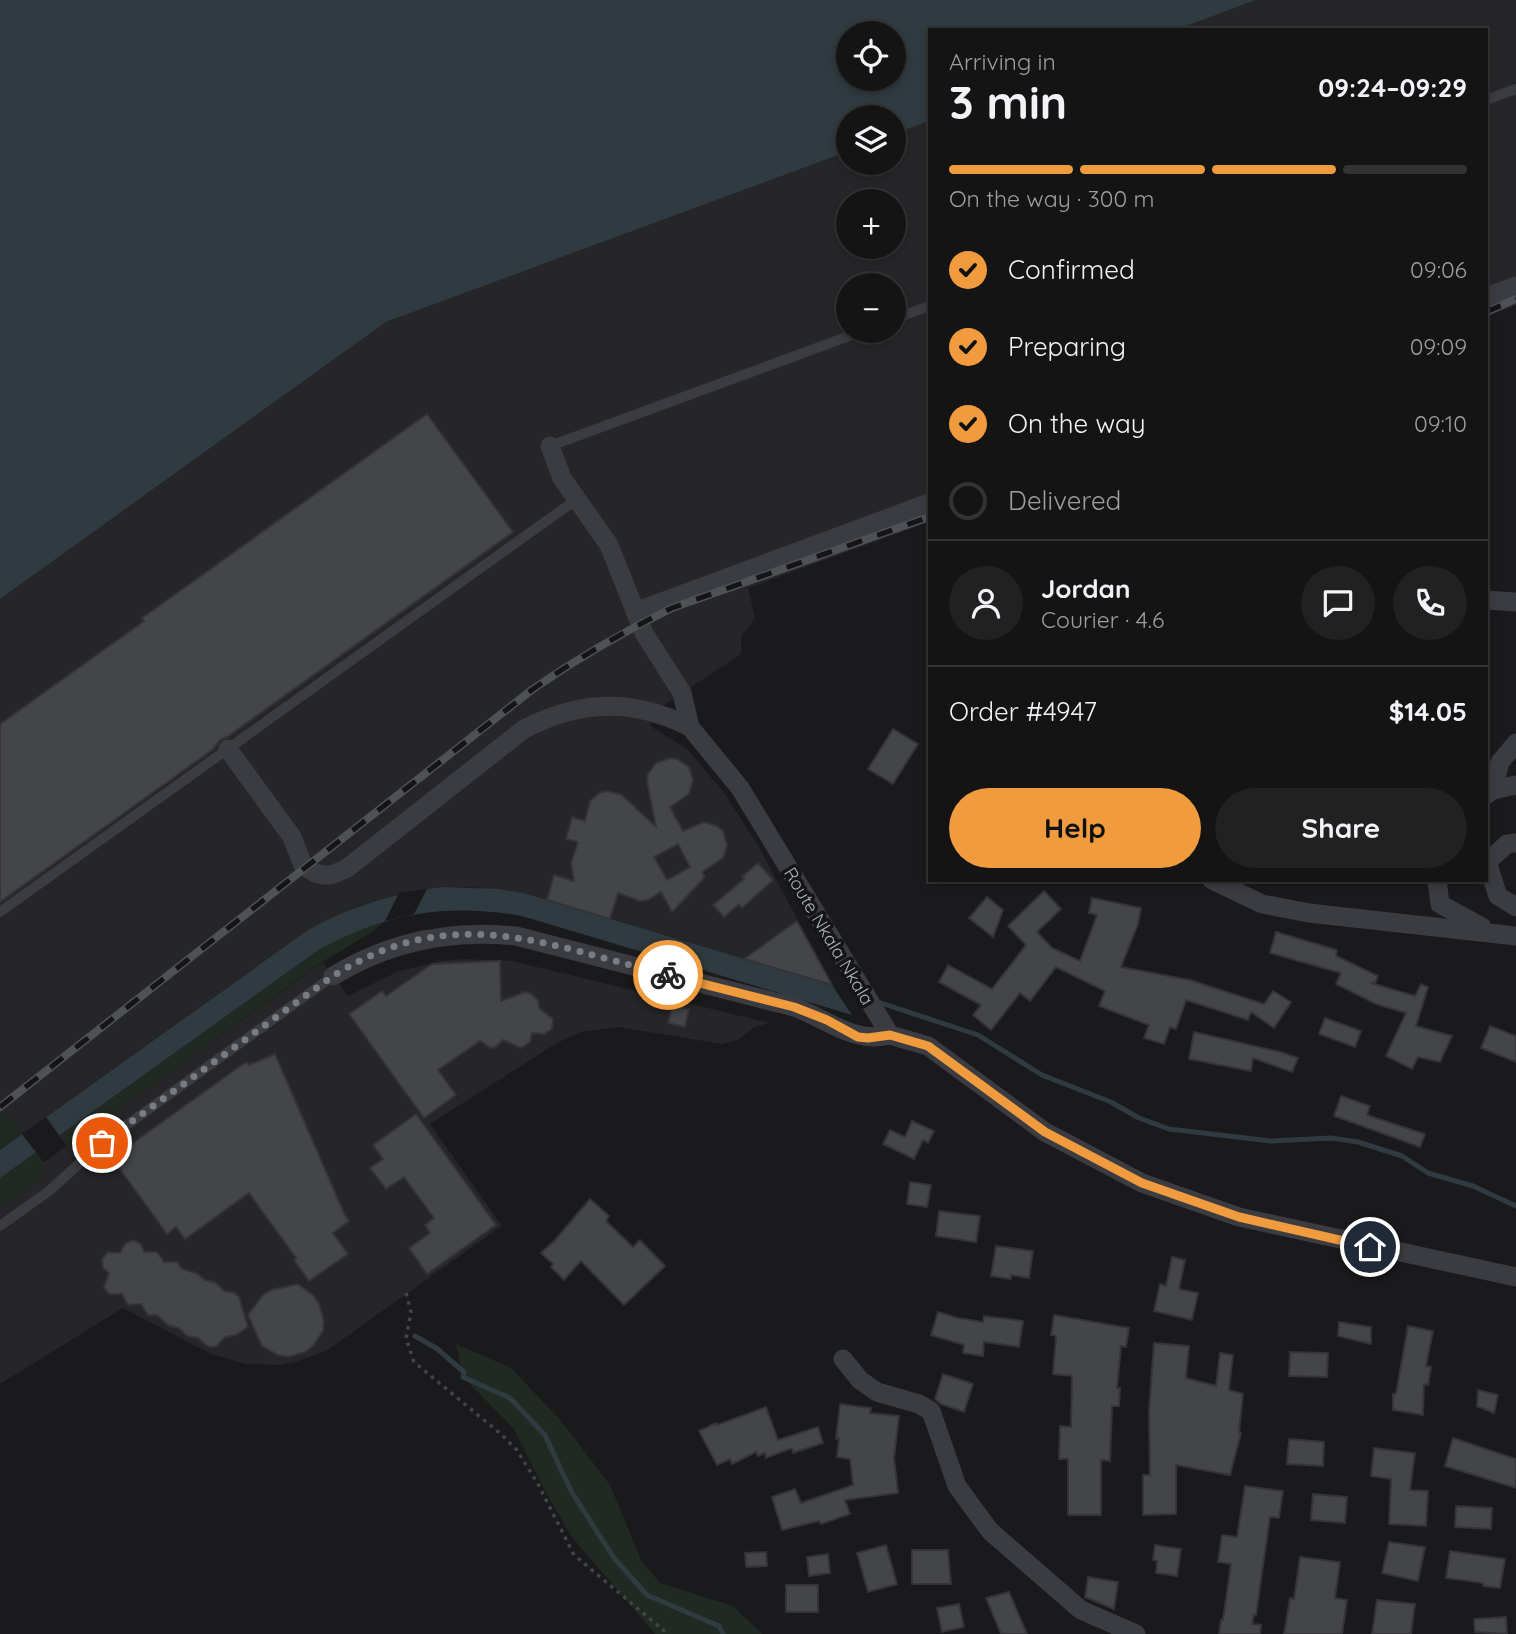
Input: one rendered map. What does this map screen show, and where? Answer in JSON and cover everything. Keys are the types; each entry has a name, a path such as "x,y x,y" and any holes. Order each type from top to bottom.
{"street":[{"path":"1488,296 1516,285"},
{"path":"550,446 562,478 608,545 644,633 682,693 690,727"},
{"path":"635,612 928,503"},
{"path":"1488,600 1516,602"},
{"path":"228,748 292,837 303,864 315,873 331,875 346,869 524,729 541,720 578,708 616,706 654,712 690,727"},
{"name":"Route Nkala Nkala","path":"690,727 740,789 890,1035"},
{"path":"1489,793 1500,762 1516,743"},
{"path":"1489,793 1516,785"},
{"path":"1488,861 1507,844 1516,843"},
{"path":"1488,865 1498,896 1516,907"},
{"path":"1216,882 1262,904 1309,913 1516,936"},
{"path":"1437,882 1440,904 1492,933"},
{"path":"333,976 371,955 411,941 463,933 516,936 794,1007 827,1020 858,1037 890,1035 928,1046 1045,1132 1142,1183 1239,1217 1516,1277"},
{"path":"843,1359 860,1380 877,1392 919,1404 931,1411 957,1486 990,1531 1081,1609 1136,1634"}],"lane":[{"path":"1488,99 1516,89"},
{"path":"906,315 928,306"},
{"path":"550,446 836,341"},
{"path":"0,912 577,499"},
{"path":"0,1226 49,1191 102,1143 333,976"}],"path":[{"path":"406,1293 411,1312 405,1338 415,1362 516,1449 533,1475 574,1555 668,1634"}],"shaded area":[{"path":"0,0 1256,0 1181,28 928,28 928,121 906,130 906,105 836,105 836,156 386,322 0,599"},
{"path":"1256,0 1516,0 1516,305 1488,316 1488,28 1181,28"},
{"path":"928,121 928,522 748,588 755,618 741,637 741,654 658,709 650,726 687,749 725,794 759,847 832,985 527,894 471,887 412,891 360,905 308,930 22,1134 6,1112 0,1115 0,599 386,322 836,156 836,175 906,175 906,130"},
{"path":"443,887 499,889 527,894 832,985 852,1015 522,916 468,911 418,914 369,927 320,949 0,1178 0,1150 308,930 373,902"},
{"path":"385,921 372,932 322,962 67,1146 59,1136 320,949 343,936"},
{"path":"441,961 512,961 770,1023 754,1027 738,1040 722,1044 618,1027 581,1032 557,1043 430,1124 502,1226 326,1351 280,1365 246,1364 211,1354 123,1308 0,1384 0,1207 39,1179 36,1174 46,1167 43,1163 323,962 348,996 399,971"},
{"path":"5,1111 22,1134 0,1150 0,1115"},
{"path":"36,1152 47,1167 37,1174 40,1179 0,1207 0,1178"},
{"path":"456,1344 511,1368 562,1422 610,1485 641,1560 660,1583 733,1606 762,1634 655,1634 572,1537 514,1429 463,1377"}],"pier":[{"path":"427,889 414,914 385,921 399,893"},
{"path":"46,1117 61,1138 38,1155 22,1134"}],"building":[{"path":"427,414 513,532 221,739 212,750 0,902 0,724 144,621 142,618"},
{"path":"893,729 918,744 893,784 868,769"},
{"path":"670,758 689,767 693,780 689,794 670,807 683,831 704,822 723,831 727,845 723,858 702,872 705,877 672,912 661,892 648,900 640,901 618,893 610,919 547,900 554,875 574,881 571,863 578,842 566,839 572,817 585,821 590,801 601,792 622,795 656,827 647,782 648,774 656,763","holes":["678,844 690,867 667,880 654,857"]},
{"path":"758,863 773,880 742,908 739,904 724,917 713,905 744,879 742,877"},
{"path":"1044,891 1061,909 1037,932 1052,948 1080,961 1097,915 1089,913 1092,898 1141,908 1138,924 1121,967 1190,980 1264,1004 1273,991 1291,1002 1274,1028 1251,1012 1248,1020 1186,1000 1176,1029 1170,1027 1164,1044 1144,1038 1149,1025 1099,1006 1105,991 1056,967 1030,1001 1020,993 991,1030 973,1015 981,1005 939,982 948,965 992,989 1026,945 1008,926"},
{"path":"987,897 1003,910 993,937 969,918"},
{"path":"797,921 832,985 744,959"},
{"path":"1276,932 1337,950 1336,956 1378,976 1375,983 1371,983 1415,996 1421,984 1428,987 1416,1026 1452,1036 1440,1062 1418,1057 1412,1069 1386,1056 1406,1013 1376,1004 1336,984 1341,973 1270,953"},
{"path":"500,961 501,1001 525,992 530,993 538,1000 539,1008 553,1019 552,1029 544,1034 532,1033 530,1042 521,1048 503,1040 491,1048 480,1041 438,1070 456,1095 424,1118 349,1014 382,991 386,996 432,964"},
{"path":"672,1005 689,1009 685,1027 668,1023"},
{"path":"1325,1018 1361,1031 1355,1047 1319,1034"},
{"path":"1490,1026 1516,1036 1516,1062 1481,1048"},
{"path":"1194,1032 1298,1058 1292,1072 1253,1058 1251,1071 1189,1059"},
{"path":"275,1054 349,1221 333,1233 348,1254 309,1281 294,1260 296,1258 249,1193 185,1239 176,1227 167,1234 112,1158 246,1062 249,1065"},
{"path":"1341,1096 1370,1106 1367,1115 1425,1134 1420,1147 1334,1116"},
{"path":"416,1114 496,1225 427,1274 409,1248 430,1233 425,1225 434,1218 404,1177 386,1189 370,1168 383,1159 373,1145"},
{"path":"912,1121 934,1131 928,1143 923,1140 914,1159 883,1144 890,1130 905,1137"},
{"path":"910,1182 931,1185 927,1207 907,1204"},
{"path":"590,1199 609,1216 606,1221 633,1247 640,1240 665,1266 624,1305 581,1261 564,1280 541,1253"},
{"path":"939,1211 980,1216 976,1242 936,1236"},
{"path":"133,1240 141,1244 144,1252 157,1252 164,1262 177,1262 182,1269 216,1283 224,1291 235,1293 239,1297 248,1327 236,1335 225,1337 217,1346 207,1346 198,1338 187,1336 179,1328 168,1325 157,1315 148,1315 141,1304 128,1305 122,1294 109,1294 104,1287 109,1273 103,1268 102,1259 108,1252 120,1253 125,1244"},
{"path":"996,1246 1033,1251 1029,1278 991,1276"},
{"path":"1172,1257 1185,1260 1179,1289 1198,1293 1192,1320 1154,1311 1160,1284 1166,1286"},
{"path":"298,1284 314,1296 319,1304 324,1321 323,1331 313,1346 305,1352 288,1357 278,1355 262,1346 248,1315 263,1295 271,1290"},
{"path":"938,1312 983,1322 984,1316 1023,1321 1019,1347 984,1342 983,1356 963,1353 964,1345 931,1335"},
{"path":"1054,1315 1129,1328 1126,1347 1121,1346 1117,1388 1120,1388 1119,1406 1112,1406 1110,1461 1101,1460 1101,1515 1068,1515 1068,1459 1059,1459 1060,1426 1071,1427 1072,1376 1053,1374 1056,1336 1051,1335"},
{"path":"1339,1322 1371,1327 1371,1344 1338,1336"},
{"path":"1408,1326 1433,1331 1426,1366 1431,1367 1428,1385 1424,1384 1423,1415 1393,1410 1393,1394 1396,1394"},
{"path":"1154,1343 1189,1346 1186,1378 1216,1386 1220,1353 1233,1355 1229,1390 1243,1394 1241,1433 1230,1475 1176,1465 1176,1514 1143,1515 1143,1475 1150,1475 1149,1411"},
{"path":"1290,1352 1328,1353 1327,1377 1289,1376"},
{"path":"943,1374 973,1384 964,1412 941,1404 935,1399"},
{"path":"1478,1390 1498,1395 1494,1413 1477,1406"},
{"path":"840,1404 871,1408 870,1413 899,1416 894,1458 898,1493 845,1500 850,1514 821,1524 819,1521 782,1530 772,1497 795,1489 801,1503 853,1485 850,1459 837,1457"},
{"path":"766,1407 778,1440 818,1427 823,1443 793,1453 792,1448 766,1458 765,1453 758,1456 756,1452 732,1464 730,1459 717,1465 699,1431"},
{"path":"1453,1438 1516,1459 1516,1488 1445,1466"},
{"path":"1289,1439 1324,1442 1323,1466 1287,1464"},
{"path":"1374,1448 1415,1453 1410,1490 1428,1491 1426,1526 1389,1524 1391,1479 1371,1476"},
{"path":"1245,1486 1283,1491 1279,1518 1270,1517 1256,1615 1252,1624 1261,1625 1260,1634 1219,1634 1231,1564 1218,1562 1222,1535 1237,1537"},
{"path":"1313,1494 1347,1497 1345,1523 1311,1520"},
{"path":"1456,1506 1492,1508 1491,1529 1455,1527"},
{"path":"1389,1542 1425,1547 1418,1581 1382,1573"},
{"path":"886,1545 897,1584 868,1592 857,1553"},
{"path":"1155,1545 1181,1549 1177,1576 1156,1573 1157,1561 1153,1560"},
{"path":"912,1550 948,1550 951,1584 912,1584"},
{"path":"1450,1551 1505,1559 1500,1588 1446,1578"},
{"path":"766,1552 767,1566 746,1567 745,1553"},
{"path":"828,1554 830,1573 809,1576 807,1557"},
{"path":"1300,1557 1340,1562 1335,1598 1347,1600 1342,1634 1284,1634 1290,1598 1294,1599"},
{"path":"1088,1577 1118,1582 1114,1609 1085,1597"},
{"path":"786,1585 818,1585 818,1612 786,1612"},
{"path":"1009,1592 1027,1634 1001,1634 986,1598"},
{"path":"1377,1600 1415,1604 1411,1634 1372,1634"},
{"path":"959,1604 964,1627 942,1632 937,1608"},
{"path":"1506,1617 1507,1634 1475,1632 1474,1619"}],"waterway":[{"path":"878,1002 978,1035 1042,1075 1111,1102 1139,1118 1169,1129 1271,1141 1331,1138 1358,1142 1402,1156 1428,1173 1473,1186 1516,1206"},
{"path":"415,1336 436,1348 464,1372 463,1377 510,1398 545,1435 571,1491 614,1558 647,1595 719,1626 723,1634"}],"railway":[{"path":"1488,311 1516,299"},
{"path":"0,1107 533,689 567,667 672,608 928,517"}],"way so far":[{"path":"102,1143 333,976 390,947 437,936 489,933 516,936 668,975"}],"route":[{"path":"668,975 794,1007 827,1020 858,1037 879,1038 890,1035 928,1046 1045,1132 1142,1183 1239,1217 1370,1247"}]}
